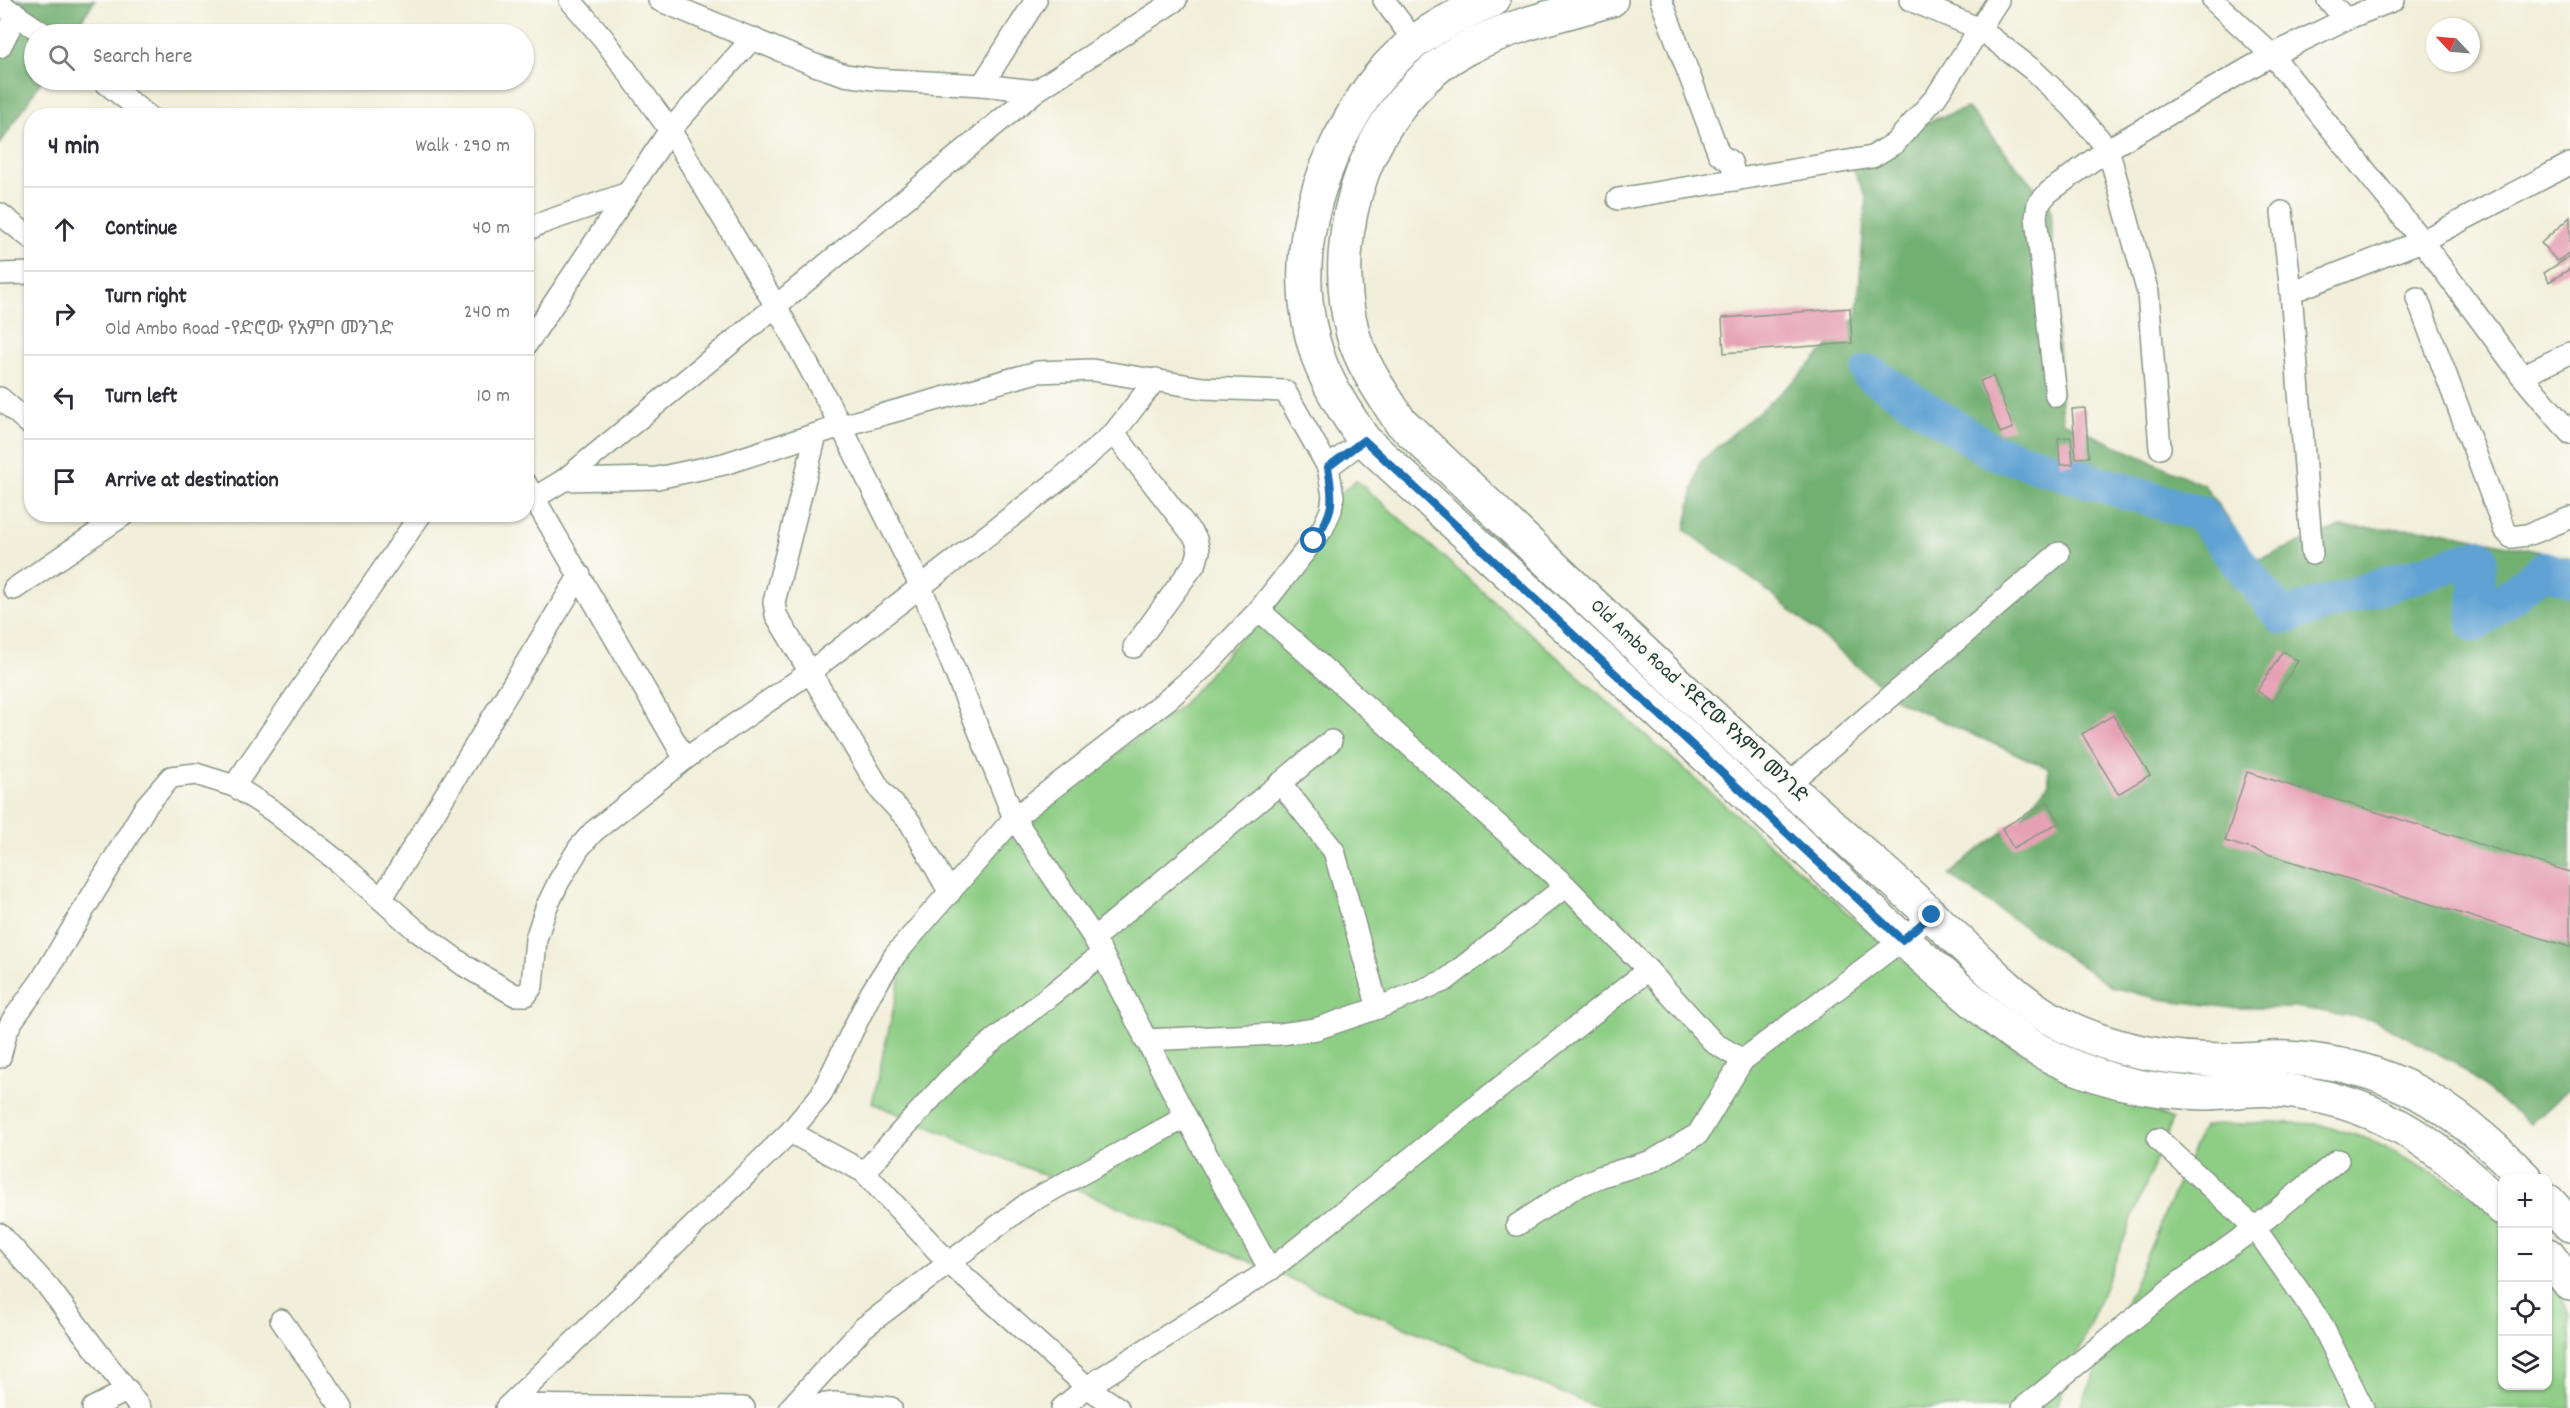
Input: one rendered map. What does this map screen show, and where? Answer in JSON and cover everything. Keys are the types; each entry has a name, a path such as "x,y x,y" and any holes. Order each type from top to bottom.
{"main road":[{"name":"Old Ambo Road -የድሮው የአምቦ መንገድ","path":"1493,0 1440,25 1415,42 1376,80 1355,109 1322,176 1309,221 1305,257 1305,291 1310,325 1321,364 1336,398 1364,440 1902,940 1996,1020 2037,1049 2070,1066 2108,1080 2159,1090 2204,1093 2272,1089 2320,1096 2362,1108 2407,1129 2451,1159 2498,1204"},
{"name":"Old Ambo Road -የድሮው የአምቦ መንገድ","path":"1611,0 1497,34 1464,50 1436,69 1407,97 1386,125 1357,189 1345,239 1343,267 1347,308 1353,336 1371,378 1400,421 1786,786 1932,915 2007,987 2046,1016 2083,1035 2123,1049 2156,1056 2235,1060 2284,1058 2330,1062 2371,1073 2415,1090 2453,1113 2487,1140 2520,1174"},
{"path":"1336,146 1370,159"},
{"path":"2552,1206 2570,1225"},
{"path":"2552,1261 2570,1284"}],"street":[{"path":"570,0 603,38 670,130 776,306 841,426 921,587 1014,818 1098,946 1145,1040 1270,1270"},
{"path":"660,0 815,65 845,75 1036,91"},
{"path":"982,85 1036,0"},
{"path":"564,480 1036,91 1176,0"},
{"path":"1384,0 1415,42"},
{"path":"1661,0 1719,154 1731,162 1736,180"},
{"path":"1910,0 1980,30 2033,70 2070,105 2108,150 2148,293 2160,448"},
{"path":"1618,200 1872,157 1895,143 1936,97 1998,0"},
{"path":"2213,0 2272,55 2422,241 2522,376 2570,433"},
{"path":"2328,0 2346,19"},
{"path":"2056,396 2036,218 2038,204 2049,192 2108,150 2272,55 2346,19 2394,0"},
{"path":"0,47 9,9 30,24"},
{"path":"534,333 670,130 753,38"},
{"path":"115,90 138,108"},
{"path":"2291,292 2422,241 2570,164"},
{"path":"534,227 628,193"},
{"path":"2282,212 2291,292 2312,554"},
{"path":"0,214 24,233"},
{"path":"0,274 24,273"},
{"path":"2416,298 2504,529 2511,537 2527,536 2570,518"},
{"path":"2522,376 2570,353"},
{"path":"508,1407 790,1132 821,1095 871,993 895,955 1014,818 1167,700 1209,663 1258,610 1323,528 1331,510 1333,496 1328,467 1285,391 1203,388 1092,370 1037,372 841,426 724,464 657,478 564,480 534,489"},
{"path":"0,1057 6,1033 12,1021 41,981 152,798 171,777 196,774 234,786 273,810 382,898 416,930 465,966 515,995 526,995 532,986 536,939 546,908 579,848 593,832 685,759 810,672 1059,480 1114,433 1156,380"},
{"path":"0,398 24,419"},
{"path":"1114,433 1196,539 1199,551 1196,562 1134,647"},
{"path":"816,435 774,602 776,615 881,791 910,822 950,893"},
{"path":"1328,467 1364,440"},
{"path":"534,495 685,759"},
{"path":"14,589 110,522"},
{"path":"234,786 416,522"},
{"path":"1786,786 2059,552"},
{"path":"382,898 580,575"},
{"path":"1258,610 1566,886 1648,970 1714,1043 1743,1060"},
{"path":"864,1172 948,1080 1331,741"},
{"path":"1281,784 1334,851 1378,1008"},
{"path":"1145,1040 1281,1035 1316,1029 1378,1008 1446,980 1566,886"},
{"path":"1517,1225 1574,1188 1602,1176 1652,1161 1698,1134 1743,1060 1932,915"},
{"path":"1062,1408 1087,1387 1270,1270 1648,970"},
{"path":"792,1408 863,1328 948,1262 1028,1203 1186,1117"},
{"path":"790,1132 864,1172 948,1262 1087,1387 1118,1408"},
{"path":"2158,1139 2255,1228 2320,1321 2363,1408"},
{"path":"2024,1408 2173,1287 2255,1228 2338,1160"},
{"path":"0,1234 49,1288 140,1408"},
{"path":"281,1320 342,1408"},
{"path":"93,1408 128,1390"},
{"path":"792,1408 835,1403 891,1408"},
{"path":"508,1407 744,1408"}],"green space":[{"path":"0,0 95,0 79,24 24,24 24,90 35,90 0,144"},
{"path":"1968,108 2051,207 2062,421 2204,485 2257,560 2340,527 2437,530 2570,558 2570,1088 2530,1124 2452,1061 2374,1020 2301,1008 2232,1008 2159,999 2112,987 1949,875 1970,856 2018,821 2049,783 2048,768 1900,702 1764,588 1685,530 1699,463 1793,382 1857,317 1866,197 1851,165 1875,140"},
{"path":"1356,480 1885,946 2021,1052 2172,1120 2056,1408 1598,1408 872,1103 911,932 1044,806 1180,707 1257,619 1339,495"},
{"path":"2267,1122 2318,1124 2369,1139 2476,1196 2498,1219 2498,1390 2552,1390 2552,1275 2570,1318 2570,1408 2080,1408 2203,1126"}],"building":[{"path":"2570,217 2570,253 2557,261 2541,243"},
{"path":"2570,256 2570,269 2549,282 2544,273"},
{"path":"1850,308 1852,343 1724,353 1722,318"},
{"path":"1993,376 2013,428 2000,433 1980,381"},
{"path":"2085,408 2089,457 2076,458 2072,409"},
{"path":"2071,437 2073,464 2060,465 2058,438"},
{"path":"2283,651 2298,661 2273,701 2257,691"},
{"path":"2113,715 2150,775 2118,794 2082,734"},
{"path":"2247,772 2570,872 2570,947 2225,841"},
{"path":"2048,802 2060,822 2013,848 2002,828"}],"waterway":[{"path":"1869,373 1992,451 2201,514 2282,617 2479,556 2475,624 2545,569 2570,579"}],"route":[{"path":"1314,541 1331,510 1333,496 1328,467 1364,440 1683,734 1902,940 1932,915"}]}
